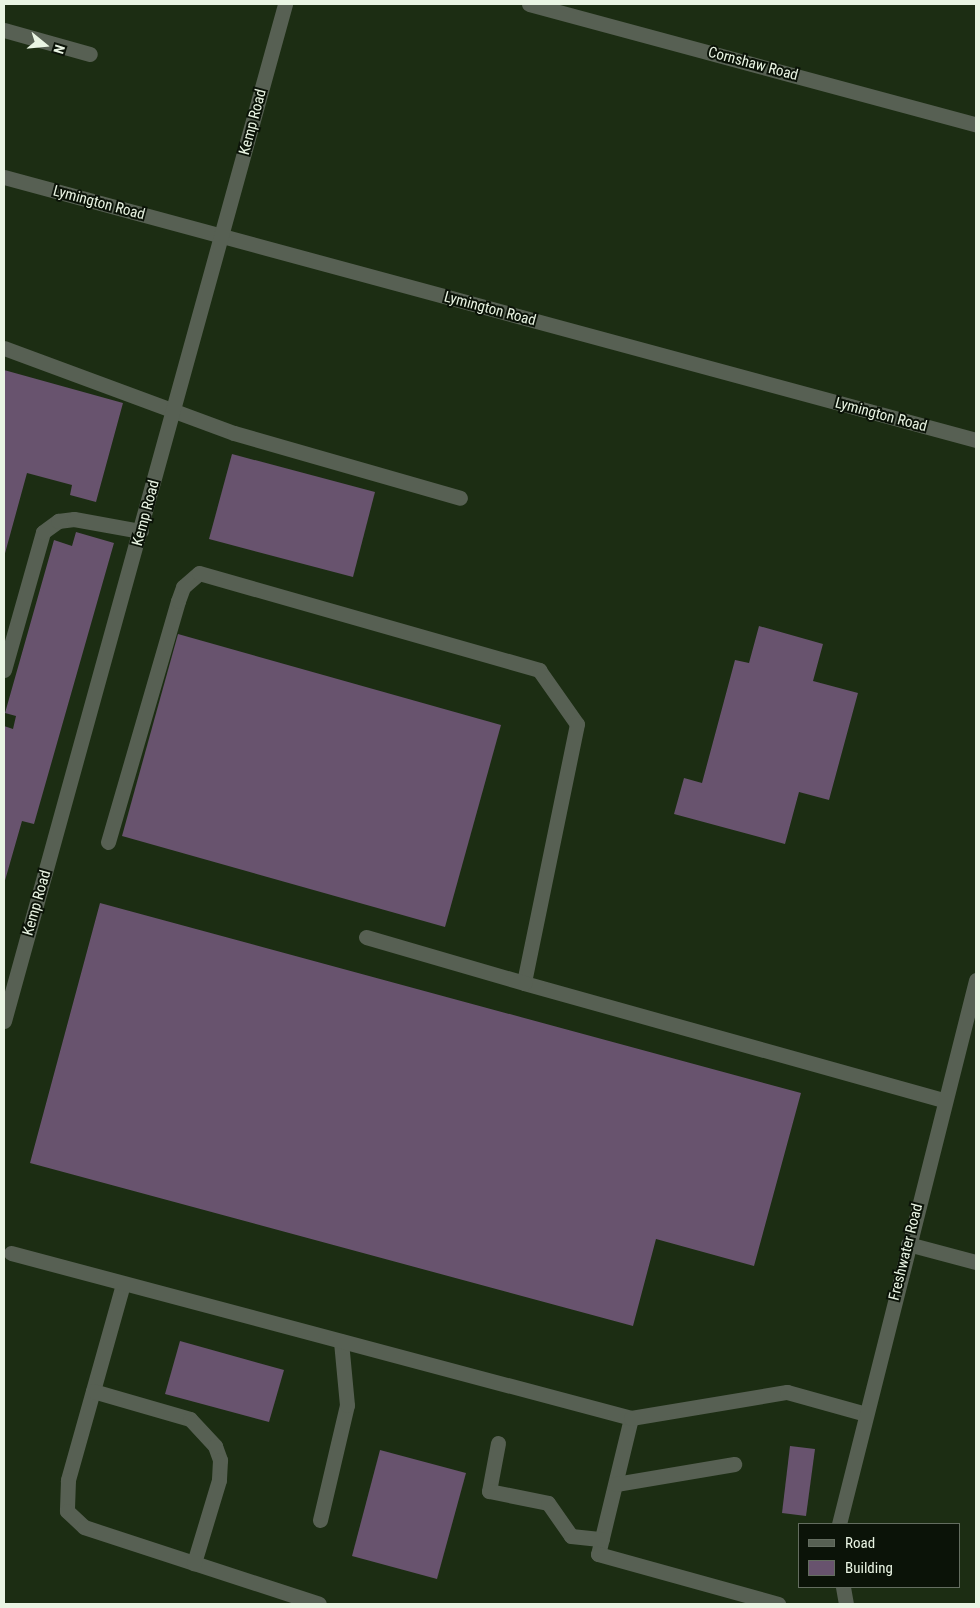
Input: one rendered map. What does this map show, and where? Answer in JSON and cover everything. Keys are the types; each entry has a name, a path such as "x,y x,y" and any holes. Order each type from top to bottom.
{"street":[{"name":"Kemp Road","path":"4,1021 141,531 285,4"},
{"name":"Cornshaw Road","path":"529,4 976,125"},
{"path":"4,30 90,54"},
{"name":"Lymington Road","path":"4,178 976,440"},
{"path":"4,348 174,409 234,434 460,498"},
{"path":"4,670 43,532 58,521 74,519 141,531"},
{"path":"108,842 178,601 183,587 199,573 539,670 577,724 524,983"},
{"path":"366,936 524,983 944,1100"},
{"name":"Freshwater Road","path":"839,1523 944,1100 976,980"},
{"path":"908,1244 976,1262"},
{"path":"11,1253 631,1418 787,1392 866,1414"},
{"path":"123,1284 68,1480 67,1511 84,1527 319,1604"},
{"path":"320,1520 347,1405 341,1342"},
{"path":"93,1391 190,1419 215,1446 220,1460 219,1480 194,1563"},
{"path":"631,1418 598,1554 778,1604"},
{"path":"498,1443 489,1491 548,1503 571,1536 602,1539"},
{"path":"616,1484 734,1464"},
{"path":"843,1588 846,1604"}],"building":[{"path":"4,370 123,403 96,502 70,495 72,485 27,473 4,557"},
{"path":"232,454 375,492 353,577 209,539"},
{"path":"76,532 114,543 34,824 22,821 4,884 4,726 13,729 16,716 5,713 54,540 72,546"},
{"path":"759,626 823,644 813,681 858,693 829,800 799,792 785,844 674,814 684,778 702,783 735,660 749,663"},
{"path":"178,634 501,725 445,927 122,836"},
{"path":"100,903 801,1093 754,1266 656,1239 633,1326 30,1163"},
{"path":"180,1341 284,1370 269,1422 165,1394"},
{"path":"790,1446 815,1449 806,1516 782,1513"},
{"path":"380,1450 466,1473 437,1579 352,1556"}]}
